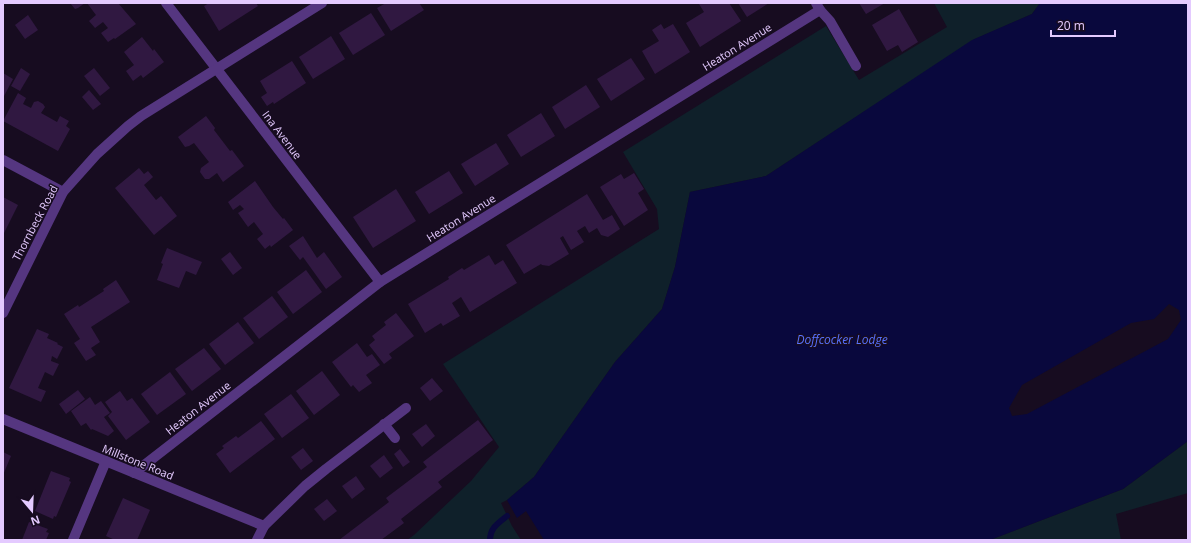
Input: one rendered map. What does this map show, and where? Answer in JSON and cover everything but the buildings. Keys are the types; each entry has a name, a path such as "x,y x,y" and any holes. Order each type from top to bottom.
{"street":[{"name":"Ina Avenue","path":"166,3 380,282"},
{"name":"Thornbeck Road","path":"3,313 62,192 97,154 128,126 142,116 322,3"},
{"path":"818,6 830,21 856,66"},
{"name":"Heaton Avenue","path":"134,473 380,282 818,6"},
{"path":"3,160 62,192"},
{"path":"257,540 264,526 315,478 406,408"},
{"name":"Millstone Road","path":"3,419 264,526"},
{"path":"384,424 394,438"},
{"path":"74,540 106,462"}],"shaded area":[{"path":"934,3 1040,3 1032,14 975,39 766,176 690,192 675,267 662,309 615,362 534,477 507,500 501,503 512,526 521,540 407,540 471,481 499,447 443,364 659,229 657,209 623,152 826,26 859,80 947,27"},
{"path":"1188,441 1188,493 1116,514 1121,540 990,540 1123,489"}],"water":[{"name":"Doffcocker Lodge","path":"1040,3 1188,3 1188,441 1123,489 990,540 544,540 526,511 517,518 507,500 534,477 615,362 662,309 675,267 690,192 766,176 972,40 1032,14","holes":["1169,304 1179,310 1181,320 1168,339 1027,414 1012,416 1009,408 1022,385 1131,323 1154,319"]}],"waterway":[{"path":"490,540 493,529 507,516"}]}
